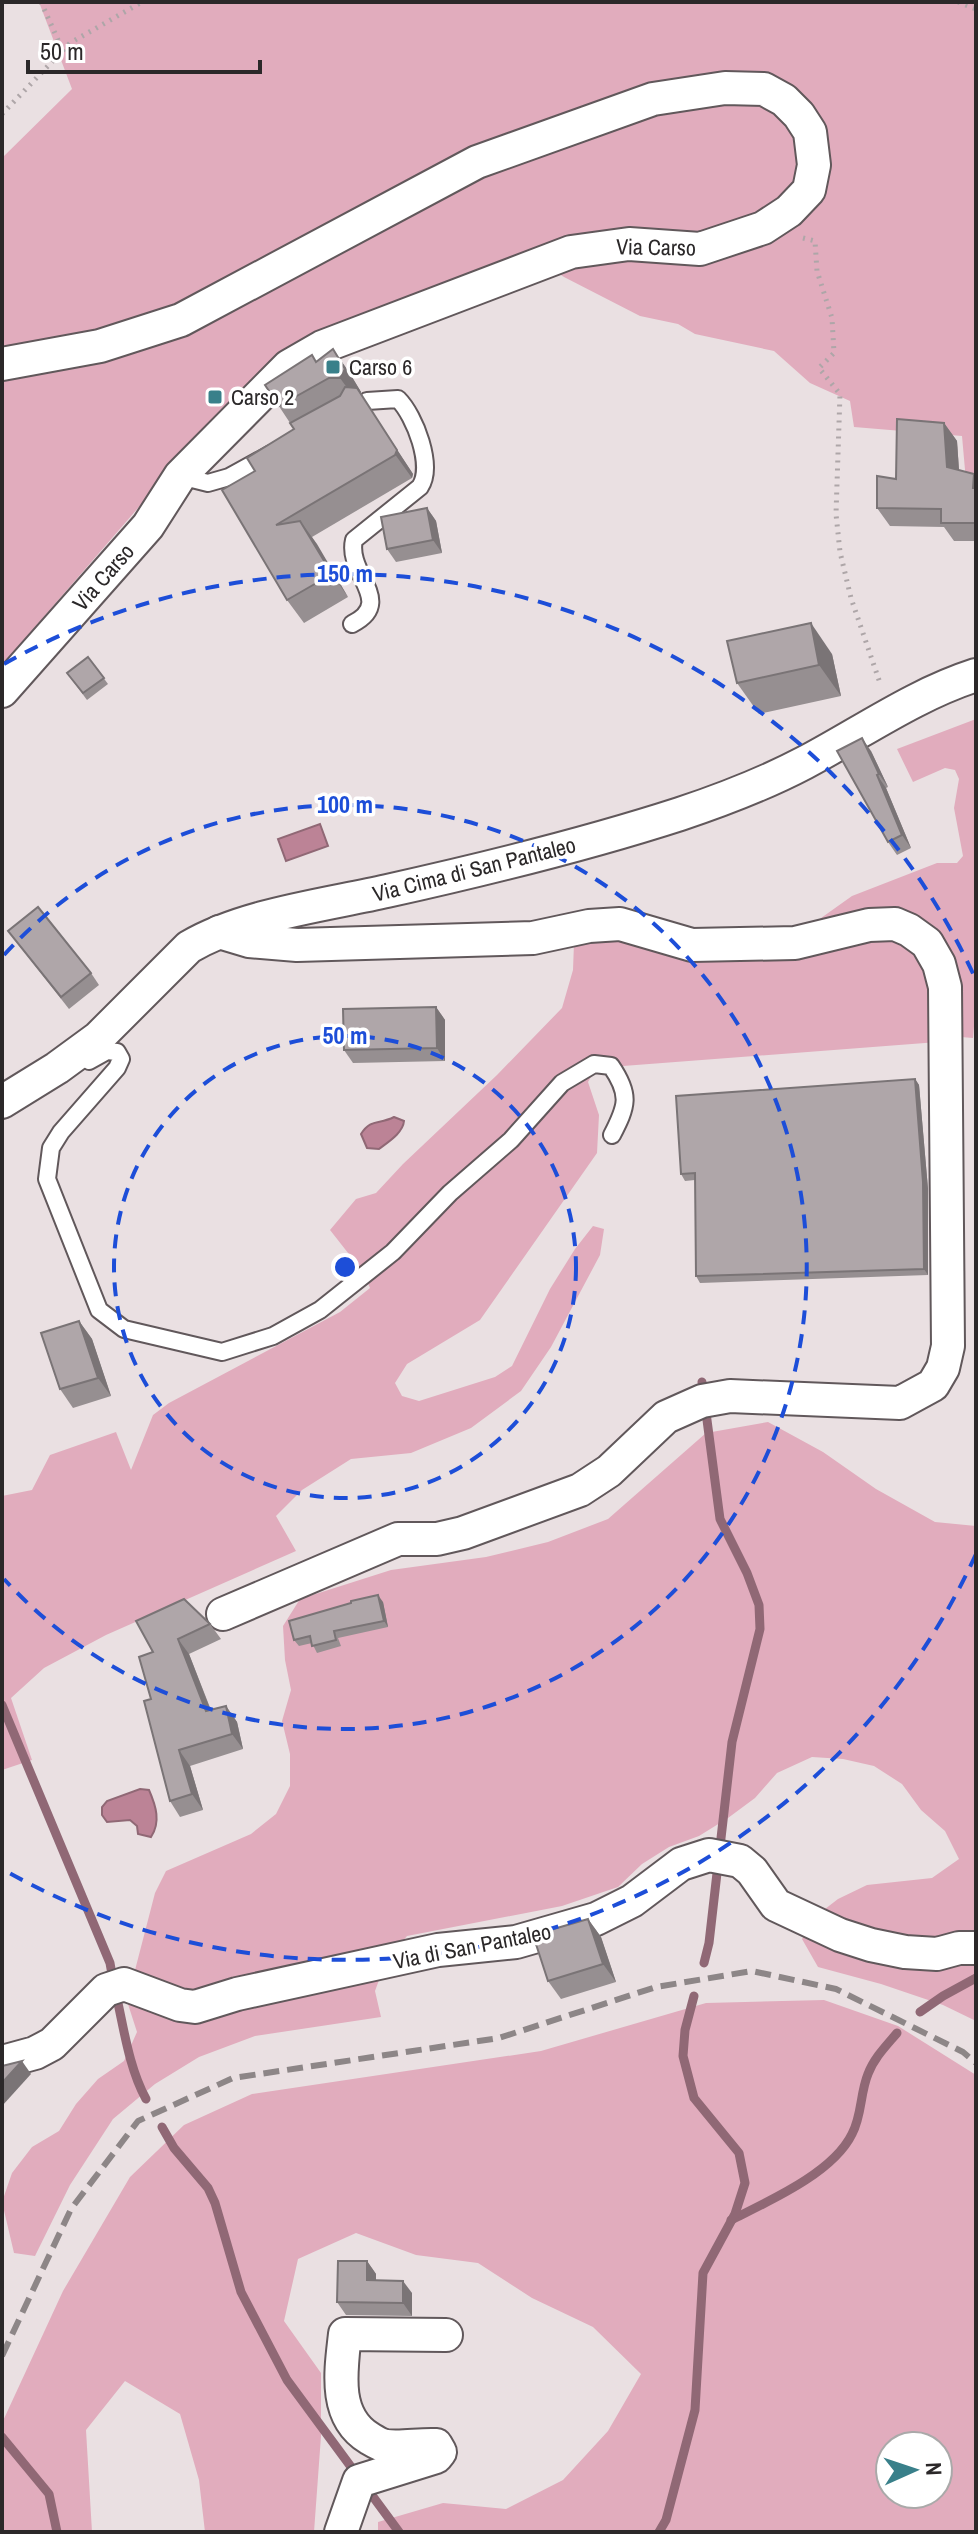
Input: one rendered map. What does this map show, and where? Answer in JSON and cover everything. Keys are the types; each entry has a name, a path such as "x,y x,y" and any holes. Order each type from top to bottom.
{"street":[{"name":"Via Carso","path":"2,364 100,346 181,320 477,162 653,99 725,88 764,89 784,100 810,132 814,165 809,190 789,211 763,228 700,249 629,244 571,252 322,347 289,366 180,476 148,526 2,691"},
{"name":"Via Cima di San Pantaleo","path":"2,1102 98,1038 189,947 219,932 294,911 533,858 676,815 776,778 944,686 976,675"},
{"path":"219,932 249,941 297,945 533,938 589,926 620,924 692,945 795,943 869,925 895,924 909,930 927,943 939,964 945,987 948,1346 943,1368 933,1385 900,1403 730,1396 702,1401 666,1417 609,1471 580,1490 463,1533 437,1539 398,1539 223,1614"},
{"name":"Via di San Pantaleo","path":"2,2062 35,2053 52,2044 106,1990 115,1985 124,1984 180,2005 195,2007 237,1994 438,1950 516,1942 596,1919 632,1901 681,1864 709,1855 740,1861 752,1871 776,1905 850,1938 905,1952 937,1954 959,1948 976,1948"},
{"path":"341,2532 359,2481 436,2457 440,2452 436,2445 384,2446 360,2432 353,2424 341,2383 345,2334 446,2335"}],"lane":[{"path":"352,624 364,618 371,601 353,558 354,540 420,487 425,480 426,468 417,434 403,404 398,399 367,401"},
{"path":"180,476 208,483 229,477 283,447"},
{"path":"2,1109 10,1111 107,1051 117,1052 121,1059 117,1068 61,1132 51,1148 47,1179 99,1310 124,1329 222,1352 273,1336 320,1310 363,1278 450,1193 511,1140 562,1083 594,1064 611,1066 620,1080 626,1109 612,1135"}],"path":[{"path":"41,2 63,51"},
{"path":"2,114 70,43 142,2"},
{"path":"958,2 976,9"},
{"path":"763,228 815,241 817,271 832,318 834,353 819,368 840,394 836,514 840,552 871,661 894,713"}],"shaded area":[{"path":"39,2 976,2 976,483 966,481 962,436 854,427 850,401 810,383 774,351 695,334 678,324 640,316 564,277 534,257 404,308 177,463 2,665 2,158 72,89"},
{"path":"976,719 976,1003 973,1038 961,1037 961,996 957,972 938,936 800,933 852,896 937,863 957,863 963,856 954,808 959,779 955,770 945,768 913,782 897,749"},
{"path":"320,824 328,846 286,861 278,839"},
{"path":"890,934 935,966 938,1042 623,1066 592,1075 588,1082 599,1115 597,1153 480,1320 407,1364 395,1383 402,1396 419,1401 495,1377 512,1366 550,1289 575,1249 593,1226 604,1229 600,1255 551,1347 521,1391 471,1428 411,1453 351,1459 302,1490 276,1516 296,1551 106,1635 44,1668 11,1698 32,1760 2,1770 2,1496 32,1490 50,1455 116,1432 131,1470 153,1415 169,1403 340,1312 370,1288 363,1272 330,1230 356,1199 376,1193 562,1008 573,970 574,943 610,936"},
{"path":"394,1117 404,1121 398,1133 379,1149 367,1148 361,1134 365,1129"},
{"path":"768,1422 823,1452 876,1489 935,1522 976,1526 976,2021 943,2005 818,1967 802,1939 816,1916 838,1899 867,1885 932,1878 959,1859 945,1831 921,1810 902,1784 874,1766 843,1759 812,1757 777,1773 755,1798 728,1818 699,1836 669,1847 642,1864 618,1887 562,1906 407,1936 386,1961 375,1991 381,2017 255,2036 199,2057 155,2084 113,2119 70,2185 35,2256 14,2253 2,2202 12,2173 32,2147 59,2131 76,2104 98,2079 124,2061 137,2032 127,2001 155,1893 166,1871 251,1834 276,1814 290,1786 290,1754 282,1721 291,1690 283,1626 300,1599 391,1570 486,1557 548,1542 608,1519 706,1433"},
{"path":"140,1789 149,1790 155,1808 157,1820 151,1837 138,1834 137,1826 130,1820 107,1822 102,1815 102,1807 107,1801"},
{"path":"824,2000 898,2026 976,2075 976,2532 378,2532 378,2522 443,2503 506,2509 563,2480 608,2431 641,2374 593,2327 532,2298 478,2263 416,2255 356,2233 298,2259 284,2321 321,2373 321,2436 314,2532 205,2532 199,2480 180,2414 125,2381 86,2430 92,2532 2,2532 2,2423 63,2291 130,2177 184,2125 252,2094 541,2051 706,2003"}],"building":[{"path":"333,349 345,369 340,378 329,378 279,406 265,385 312,355 316,362"},
{"path":"345,387 357,388 397,450 395,455 276,525 300,521 332,574 287,600 222,490 255,471 247,458 294,429 290,423 340,396"},
{"path":"897,419 944,423 947,467 974,474 976,523 941,523 941,509 877,508 877,476 896,479"},
{"path":"427,508 433,540 387,549 381,517"},
{"path":"811,623 819,665 737,683 727,641"},
{"path":"88,657 104,678 83,693 67,673"},
{"path":"862,738 902,835 888,842 837,751"},
{"path":"38,907 91,973 61,997 8,931"},
{"path":"436,1007 437,1048 344,1050 343,1009"},
{"path":"915,1079 923,1182 924,1269 696,1276 695,1173 681,1174 676,1096"},
{"path":"79,1321 98,1378 60,1389 41,1333"},
{"path":"378,1595 384,1621 334,1631 336,1640 312,1646 310,1636 294,1640 289,1621"},
{"path":"184,1599 210,1624 178,1639 206,1711 226,1706 232,1734 179,1750 192,1794 170,1801 144,1701 151,1699 139,1657 153,1652 136,1621"},
{"path":"588,1919 603,1964 548,1981 533,1935"},
{"path":"22,2061 2,2083 2,2066"},
{"path":"338,2261 367,2261 367,2280 403,2281 403,2303 337,2302"}],"waterway":[{"path":"702,1382 720,1519 759,1605 760,1629 732,1742 709,1943 704,1963"},
{"path":"2,1705 110,1963 113,1980"},
{"path":"920,2012 976,1978"},
{"path":"116,1994 131,2061 146,2099"},
{"path":"659,2532 666,2520 695,2410 703,2273 735,2214 745,2183 739,2153 694,2098 683,2056 685,2030 694,1996"},
{"path":"731,2220 799,2184 843,2148 855,2127 871,2068 897,2033"},
{"path":"162,2127 174,2148 208,2188 241,2292 287,2380 399,2532"},
{"path":"2,2437 49,2494 57,2532"}],"railway":[{"path":"2,2356 71,2209 138,2121 233,2078 499,2038 656,1987 752,1971 836,1989 963,2052 976,2063"}],"place":[{"name":"Carso 6","path":"333,367"},
{"name":"Carso 2","path":"215,397"}]}
